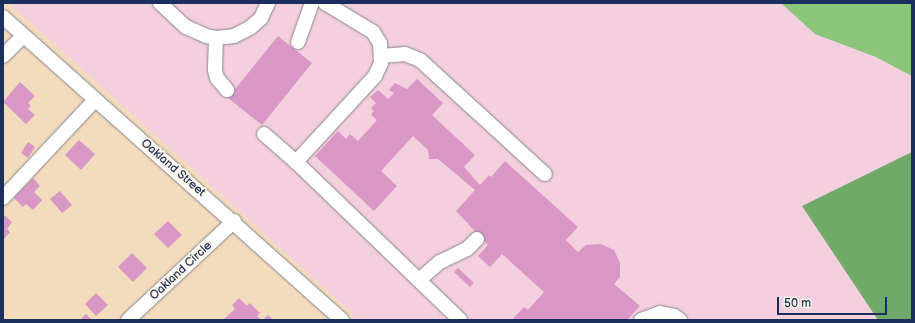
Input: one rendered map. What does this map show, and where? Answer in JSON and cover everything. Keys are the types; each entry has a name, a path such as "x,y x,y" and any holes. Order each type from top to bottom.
{"street":[{"path":"160,3 186,26 206,36 216,38 234,36 250,28 260,18 268,3"},
{"path":"298,42 312,3"},
{"path":"296,162 374,76 382,56 380,43 373,32 325,3"},
{"name":"Oakland Street","path":"3,17 95,100 234,221 342,320"},
{"path":"3,56 23,36"},
{"path":"216,38 215,70 217,78 227,90"},
{"path":"382,56 405,54 420,60 545,174"},
{"path":"3,198 95,100"},
{"path":"264,134 296,162 460,320"},
{"name":"Oakland Circle","path":"128,320 234,221"},
{"path":"418,280 440,262 467,249 477,239"},
{"path":"641,320 660,313 674,316 680,320"}],"shaded area":[{"path":"9,3 912,3 912,320 350,320 354,315"}],"green space":[{"path":"781,3 912,3 912,76 876,57 815,34"},
{"path":"912,152 912,320 878,320 802,206"}],"building":[{"path":"278,36 312,63 262,125 228,98"},
{"path":"417,79 443,103 432,115 475,155 464,167 480,185 489,175 491,177 505,161 578,227 566,240 578,252 586,245 601,244 614,250 620,263 620,277 614,284 640,306 627,320 512,320 524,307 528,310 544,292 502,254 490,267 478,256 488,245 456,211 475,190 438,159 429,159 428,150 413,136 381,171 397,186 374,211 315,156 338,131 346,139 350,134 358,141 377,120 371,115 374,111 371,108 376,103 370,97 378,90 388,99 394,93 389,90 395,83 407,89"},
{"path":"20,82 35,96 28,103 31,106 28,109 35,115 26,124 3,102"},
{"path":"79,140 95,154 81,170 65,155"},
{"path":"28,142 35,147 28,158 21,153"},
{"path":"33,178 40,186 34,192 42,200 33,210 26,204 23,207 14,198"},
{"path":"60,191 72,205 62,213 50,199"},
{"path":"4,215 12,222 7,229 10,232 3,240"},
{"path":"168,221 182,235 168,248 154,234"},
{"path":"132,253 147,268 133,282 118,267"},
{"path":"458,268 474,283 470,287 454,272"},
{"path":"96,293 108,305 96,316 85,304"},
{"path":"239,298 247,306 250,303 260,313 257,316 261,320 223,320 235,309 232,305"},
{"path":"86,314 92,320 80,320"},
{"path":"268,315 273,320 263,320"}]}
